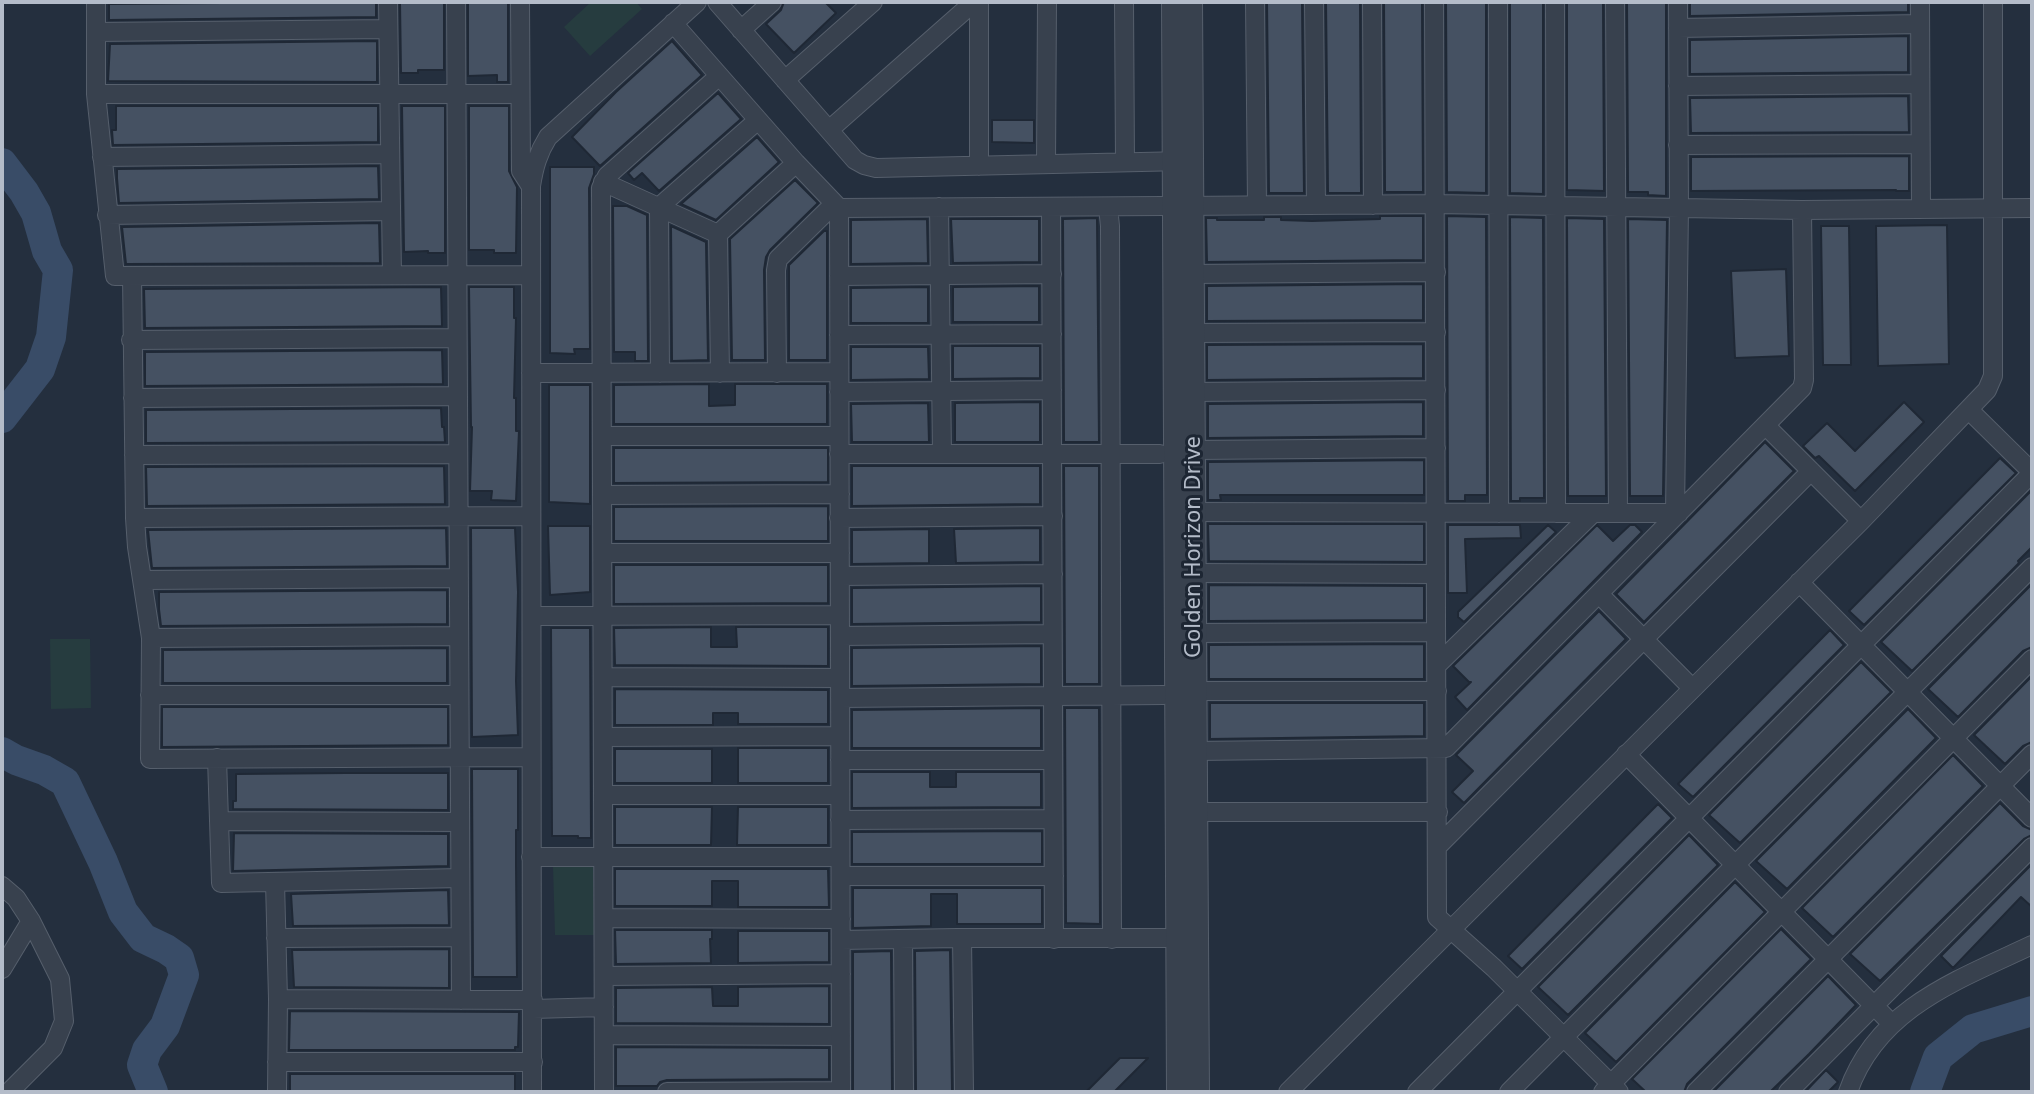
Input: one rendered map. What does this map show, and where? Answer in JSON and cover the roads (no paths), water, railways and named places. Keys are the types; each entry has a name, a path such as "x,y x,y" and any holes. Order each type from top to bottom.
{"street":[{"path":"96,2 96,94 115,276 530,275"},
{"path":"388,2 392,275"},
{"path":"456,2 461,1000"},
{"path":"520,2 521,171 531,186"},
{"path":"532,1092 531,186 536,159 548,137 697,2"},
{"path":"717,2 855,160 864,165 876,168 1183,161"},
{"path":"741,30 772,2"},
{"path":"785,80 873,2"},
{"path":"829,130 977,2"},
{"path":"977,2 979,166"},
{"path":"1046,164 1047,2"},
{"path":"1124,2 1125,162"},
{"name":"Golden Horizon Drive","path":"1173,2 1183,161"},
{"name":"Golden Horizon Drive","path":"1178,1092 1177,938 1185,512 1177,206 1183,161 1191,2"},
{"path":"1255,2 1257,205"},
{"path":"1314,2 1316,205"},
{"path":"1372,2 1373,205"},
{"path":"1434,2 1437,917 1494,968 1611,1089 2032,659"},
{"path":"1498,2 1499,513"},
{"path":"1555,2 1556,513"},
{"path":"1615,2 1618,513"},
{"path":"1677,513 1678,2"},
{"path":"1920,2 1921,209"},
{"path":"1288,1092 1861,521 1987,390 1993,376 1993,2"},
{"path":"667,1092 841,1091 837,206 673,23"},
{"path":"1678,28 1920,24"},
{"path":"96,32 388,29"},
{"path":"604,1092 601,188 607,176 719,76"},
{"path":"1678,86 1920,84"},
{"path":"96,94 520,94"},
{"path":"660,373 659,207 758,120"},
{"path":"1678,145 1920,144"},
{"path":"102,157 390,154"},
{"path":"720,373 718,234 796,163"},
{"path":"603,182 718,234"},
{"path":"777,373 778,259 783,251 837,206 1436,204 1802,210 2032,208"},
{"name":"Golden Horizon Drive","path":"1177,206 1193,274 1194,450 1185,512 1194,573 1198,1092"},
{"path":"939,207 942,454"},
{"path":"1051,207 1054,939"},
{"path":"1108,207 1112,454 1112,939"},
{"path":"1196,751 1446,748 1802,388 1802,210"},
{"path":"107,215 391,211"},
{"path":"1193,274 1436,272"},
{"path":"839,276 1052,274"},
{"path":"132,276 135,518 151,638 150,759 531,757"},
{"path":"1193,333 1436,332"},
{"path":"839,335 1052,334"},
{"path":"131,340 457,338"},
{"path":"531,373 839,372"},
{"path":"839,392 1052,390"},
{"path":"1194,392 1436,390"},
{"path":"133,398 458,396"},
{"path":"1417,1092 2032,473 1969,410"},
{"path":"1766,426 1861,521"},
{"path":"602,436 839,445 942,454 1160,454"},
{"path":"1194,450 1436,448"},
{"path":"134,455 458,454"},
{"path":"1438,846 1811,471"},
{"path":"602,495 840,494"},
{"path":"1185,512 1677,513"},
{"path":"1437,665 1593,513"},
{"path":"135,518 531,516"},
{"path":"839,518 1053,516"},
{"path":"603,553 840,553"},
{"path":"1509,1092 2032,567"},
{"path":"1194,573 1436,574"},
{"path":"840,576 1053,574"},
{"path":"142,580 459,578"},
{"path":"1799,582 2032,818"},
{"path":"1599,594 1692,688"},
{"path":"532,616 840,615"},
{"path":"1195,633 1436,632"},
{"path":"840,636 1052,634"},
{"path":"151,638 459,636"},
{"path":"603,677 840,678"},
{"path":"1195,691 1437,691"},
{"path":"150,695 459,695"},
{"path":"840,698 1164,695"},
{"path":"603,737 840,736"},
{"path":"1626,754 1891,1023"},
{"path":"1696,1092 2032,754"},
{"path":"217,758 221,883 460,878"},
{"path":"840,760 1053,760"},
{"path":"604,795 840,795"},
{"path":"1196,812 1438,812"},
{"path":"840,820 1053,819"},
{"path":"219,821 460,822"},
{"path":"1788,1092 2032,847"},
{"path":"531,857 840,857"},
{"path":"841,876 1054,876"},
{"path":"275,882 277,1092"},
{"path":"2,886 16,898 31,921 60,979 64,1021 53,1048 9,1092"},
{"path":"604,918 841,919"},
{"path":"2,969 31,921"},
{"path":"276,938 460,937"},
{"path":"962,938 964,1092"},
{"path":"841,940 1177,938"},
{"path":"903,939 904,1092"},
{"path":"1848,1092 1867,1052 1891,1023 1947,985 2032,945"},
{"path":"604,976 841,974"},
{"path":"278,999 461,1000 604,1007"},
{"path":"604,1035 841,1036"},
{"path":"277,1062 533,1062"}],"waterway":[{"path":"2,163 36,213 47,251 58,270 51,337 40,369 2,418"},
{"path":"2,752 65,782 123,912 143,938 179,958 184,975 165,1026 147,1050 142,1065 153,1092"},
{"path":"1925,1092 1938,1057 1973,1029 2032,1011"}]}
